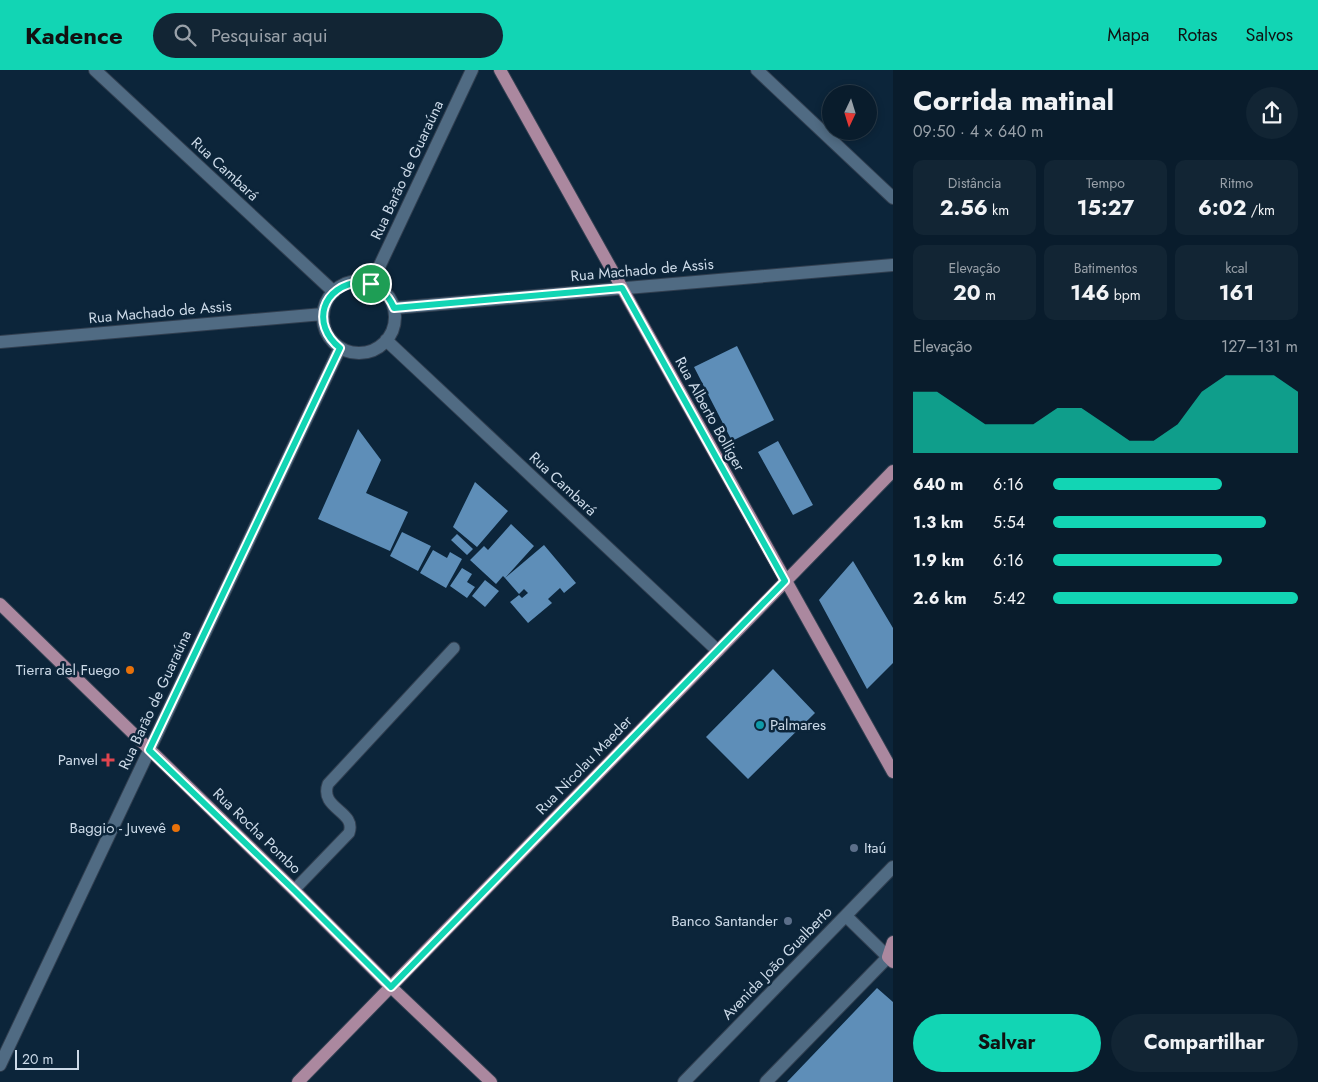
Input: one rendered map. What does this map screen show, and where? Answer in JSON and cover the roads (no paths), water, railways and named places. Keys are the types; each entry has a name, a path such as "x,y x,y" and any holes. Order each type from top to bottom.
{"main road":[{"name":"Rua Alberto Bolliger","path":"500,70 893,772"},
{"name":"Rua Nicolau Maeder","path":"298,1082 893,471"},
{"name":"Rua Rocha Pombo","path":"0,604 391,987 491,1082"},
{"path":"891,957 893,942"}],"street":[{"name":"Rua Cambará","path":"95,70 334,292"},
{"name":"Rua Barão de Guaraúna","path":"371,284 472,70"},
{"path":"757,70 893,198"},
{"name":"Rua Machado de Assis","path":"394,308 893,265"},
{"path":"361,282 371,284 386,294 394,308 395,321 386,340 369,352 349,352 340,348 327,335 323,314 328,300 334,292 350,283 361,282"},
{"name":"Rua Machado de Assis","path":"0,342 323,314"},
{"name":"Rua Cambará","path":"386,340 718,651"},
{"name":"Rua Barão de Guaraúna","path":"0,1065 340,348"},
{"name":"Avenida João Gualberto","path":"684,1082 893,867"},
{"path":"766,1082 891,957 846,916"}],"lane":[{"path":"294,890 349,833 351,827 349,821 326,797 325,790 328,784 454,648"}],"place":[{"name":"Tierra del Fuego","path":"130,670"},
{"name":"Palmares","path":"760,725"},
{"name":"Panvel","path":"108,760"},
{"name":"Baggio - Juvevê","path":"176,828"},
{"name":"Itaú","path":"854,848"},
{"name":"Banco Santander","path":"788,921"}]}
